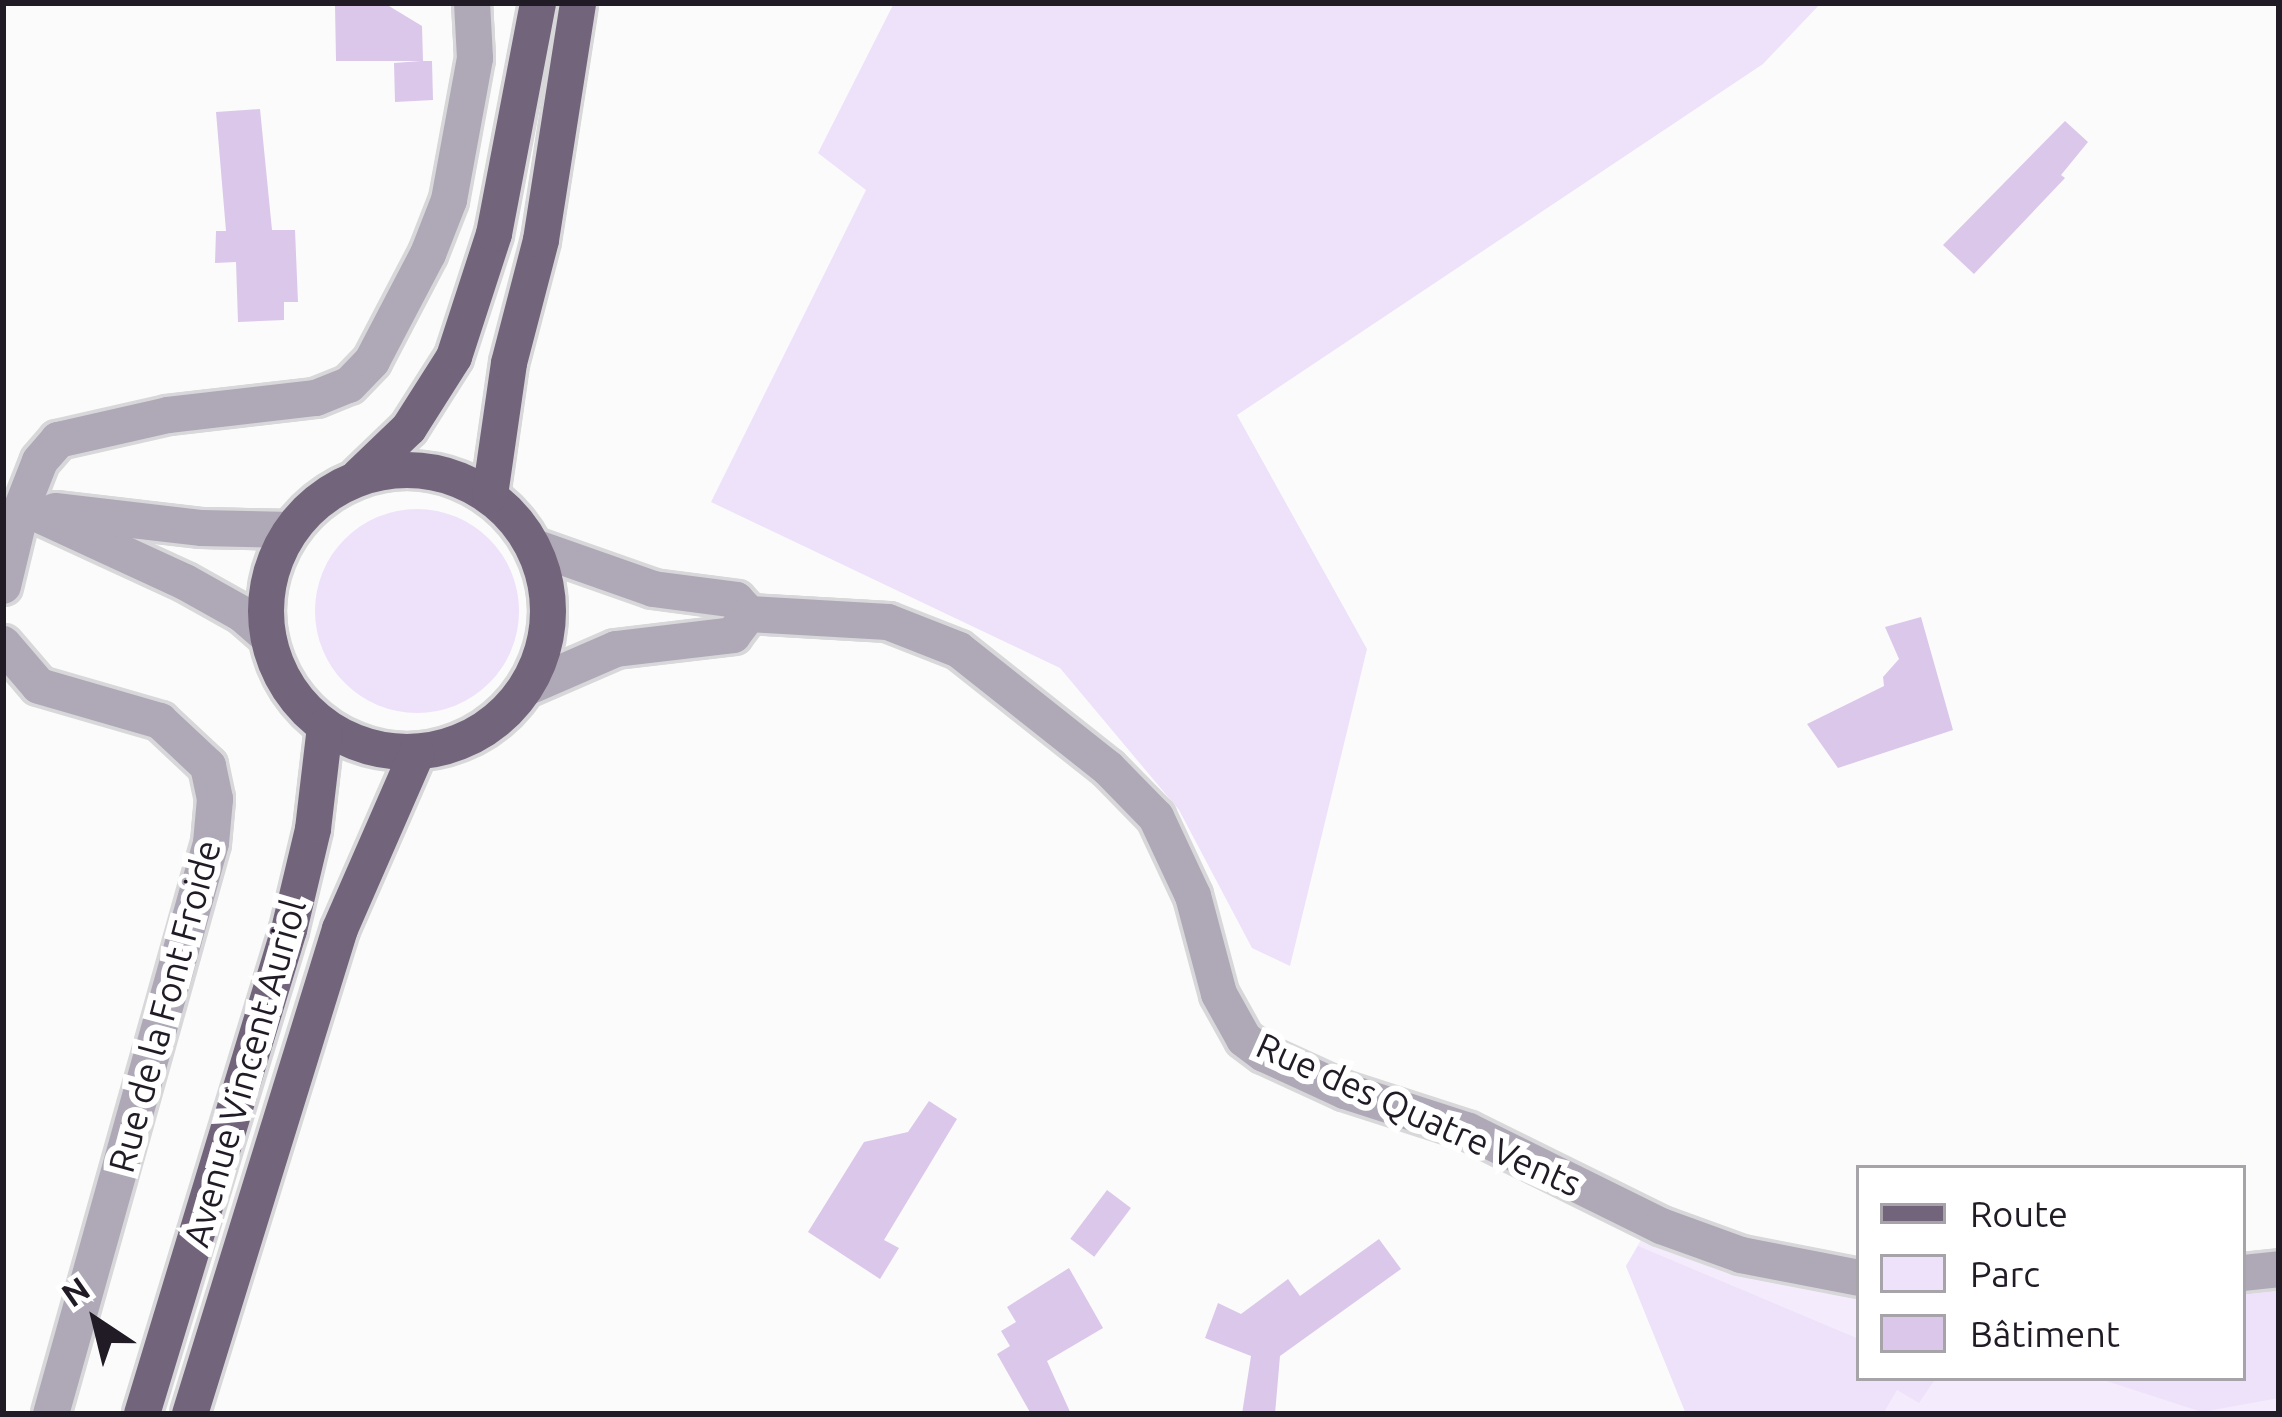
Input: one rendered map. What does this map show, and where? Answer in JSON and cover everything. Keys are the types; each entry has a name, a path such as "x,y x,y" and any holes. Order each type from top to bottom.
{"main road":[{"path":"355,479 409,428 454,357 494,234 538,3"},
{"path":"490,495 509,362 541,240 578,3"},
{"path":"401,469 448,475 490,495 534,547 547,589 548,633 526,688 479,733 417,753 369,748 325,727 288,688 268,638 266,600 274,563 291,530 330,492 355,479 401,469"},
{"name":"Avenue Vincent Auriol","path":"142,1414 290,930 313,830 325,727"},
{"name":"Avenue Vincent Auriol","path":"190,1414 340,929 417,753"}],"street":[{"path":"3,586 22,507 40,461 58,440 169,415 316,398 349,385 372,361 449,200 475,58 472,3"},
{"path":"22,507 202,528 291,530"},
{"path":"22,507 184,583 242,614 268,638"},
{"name":"Rue des Quatre Vents","path":"534,547 653,589 736,601 749,614 888,622 959,650 1108,767 1156,817 1193,896 1219,994 1244,1040 1264,1054 1345,1091 1468,1131 1661,1226 1742,1255 1856,1276"},
{"path":"526,688 616,649 734,635 749,614"},
{"name":"Rue de la Font Froide","path":"3,644 39,686 160,721 208,766 215,799 211,843 52,1414"},
{"path":"2246,1273 2279,1268"}],"shaded area":[{"path":"1643,1236 1856,1299 1856,1381 2246,1381 2279,1287 2279,1414 1686,1414 1626,1266"}],"green space":[{"path":"894,3 1821,3 1763,64 1237,415 1367,649 1290,966 1252,948 1179,810 1060,668 711,502 866,190 818,153"},
{"path":"417,509 456,517 489,539 511,572 519,611 511,650 489,683 456,705 417,713 378,705 345,683 323,650 315,611 323,572 345,539 378,517"},
{"path":"1638,1246 1856,1338 1856,1381 1934,1381 1919,1403 1897,1390 1883,1414 1686,1414 1626,1266"},
{"path":"2279,1287 2279,1398 2202,1412 2106,1381 2246,1381 2246,1290"}],"building":[{"path":"384,3 422,26 423,61 432,61 433,100 395,102 394,63 421,61 336,61 335,5"},
{"path":"260,109 272,230 295,230 298,302 284,302 284,320 238,322 236,262 215,263 216,231 226,231 216,112"},
{"path":"2065,121 2088,142 2061,175 2065,178 1974,274 1943,245"},
{"path":"1921,617 1953,730 1838,768 1807,724 1884,686 1883,677 1899,659 1885,627"},
{"path":"929,1101 957,1119 884,1240 899,1248 880,1279 808,1232 864,1142 908,1132"},
{"path":"1107,1190 1131,1208 1094,1257 1070,1239"},
{"path":"1379,1239 1401,1269 1280,1356 1275,1414 1242,1414 1251,1356 1205,1338 1218,1303 1241,1314 1288,1279 1300,1296"},
{"path":"1069,1268 1103,1328 1047,1361 1071,1414 1031,1414 997,1354 1010,1346 1001,1331 1016,1322 1007,1307"}]}
